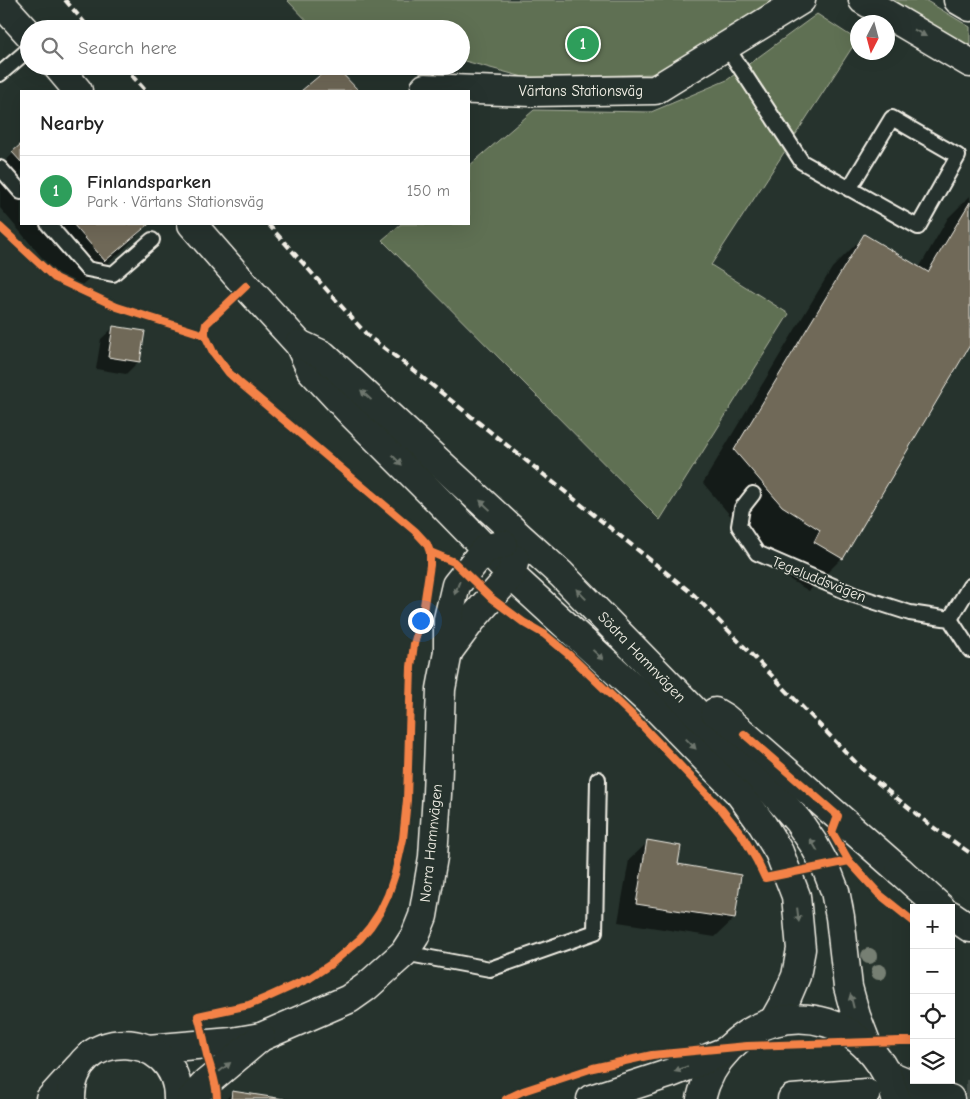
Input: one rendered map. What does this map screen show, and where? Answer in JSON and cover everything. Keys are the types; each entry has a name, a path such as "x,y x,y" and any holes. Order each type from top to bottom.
{"main road":[{"name":"Värtans Stationsväg","path":"425,88 532,92 655,90 801,0"},
{"path":"863,0 970,63"},
{"path":"958,0 970,7"},
{"path":"0,2 20,24"},
{"path":"65,75 77,90"},
{"name":"Södra Hamnvägen","path":"193,225 299,344 311,370 325,386 511,575 657,709 733,786 762,824 779,852 796,896 801,949 796,976 787,997 772,1022"},
{"name":"Södra Hamnvägen","path":"299,344 323,355 561,574 763,781 798,821 825,865 835,890 848,988 868,1047"},
{"path":"485,549 521,538"},
{"name":"Norra Hamnvägen","path":"448,652 474,617 511,575 521,538"},
{"name":"Norra Hamnvägen","path":"148,1049 232,1042 261,1037 349,999 404,954 415,936 423,916 432,857 437,794 441,689 448,652 448,619 456,585 485,549"},
{"path":"676,692 693,699 725,718 937,904"},
{"path":"955,918 970,928"},
{"path":"701,1099 710,1073 732,1044 755,1029 772,1022 792,1019 819,1021 845,1031 868,1047 880,1063 891,1087 950,1099"},
{"name":"Norra Hamnvägen","path":"191,1099 205,1084 261,1037"},
{"path":"50,1099 96,1051 108,1046 135,1044 148,1049 169,1066 175,1078 178,1099"},
{"path":"591,1099 671,1073 726,1051"},
{"path":"71,1099 71,1089 76,1073 86,1060"},
{"path":"792,1099 866,1093"}],"lane":[{"path":"726,46 802,162 850,189 918,227 958,156 892,118 850,189"},
{"path":"0,74 20,57"},
{"path":"0,168 20,191"},
{"path":"49,225 87,269 113,274 152,240"},
{"name":"Tegeluddsvägen","path":"753,494 742,508 739,526 757,553 854,595 910,613 950,619"},
{"path":"970,586 950,619 970,650"},
{"path":"404,954 490,969 595,932 598,779"}],"green space":[{"path":"287,0 773,0 771,4 654,74 527,78 470,62 470,20 306,20"},
{"path":"887,0 925,0 970,27 970,49"},
{"path":"817,14 850,35 850,51 711,265 789,314 660,520 382,240 400,225 470,225 470,165 534,110 651,112 727,80"}],"building":[{"path":"320,75 344,75 358,90 302,90"},
{"path":"20,145 20,161 12,152"},
{"path":"970,202 970,345 843,559 814,542 820,530 782,506 734,450 864,234 928,272"},
{"path":"74,225 148,225 105,261"},
{"path":"113,326 145,331 140,362 108,357"},
{"path":"647,840 681,846 678,864 741,875 735,919 636,904"},
{"path":"232,1091 284,1099 231,1099"}],"tunnel":[{"path":"924,1094 970,1094"}],"railway":[{"path":"65,0 82,20"},
{"path":"131,75 145,90"},
{"path":"269,225 368,336 694,595 867,774 930,825 970,853"}],"cycle path":[{"path":"0,227 55,278 117,307 205,335"},
{"path":"217,1099 215,1082 198,1016 249,1005 310,978 331,964 360,939 380,912 388,895 403,839 407,800 411,667 414,644 423,612 430,565 430,552 427,544 415,531 240,383 229,373 213,352 205,335 206,324 246,286"},
{"path":"430,552 454,562 491,598 523,622 544,634 568,654 635,718 722,810 742,835 765,878 849,861"},
{"path":"744,734 838,816 832,832 849,861 879,894 910,919"},
{"path":"506,1099 523,1091 593,1068 652,1055 747,1046 910,1041"}],"place":[{"name":"Finlandsparken","path":"583,44"}]}
